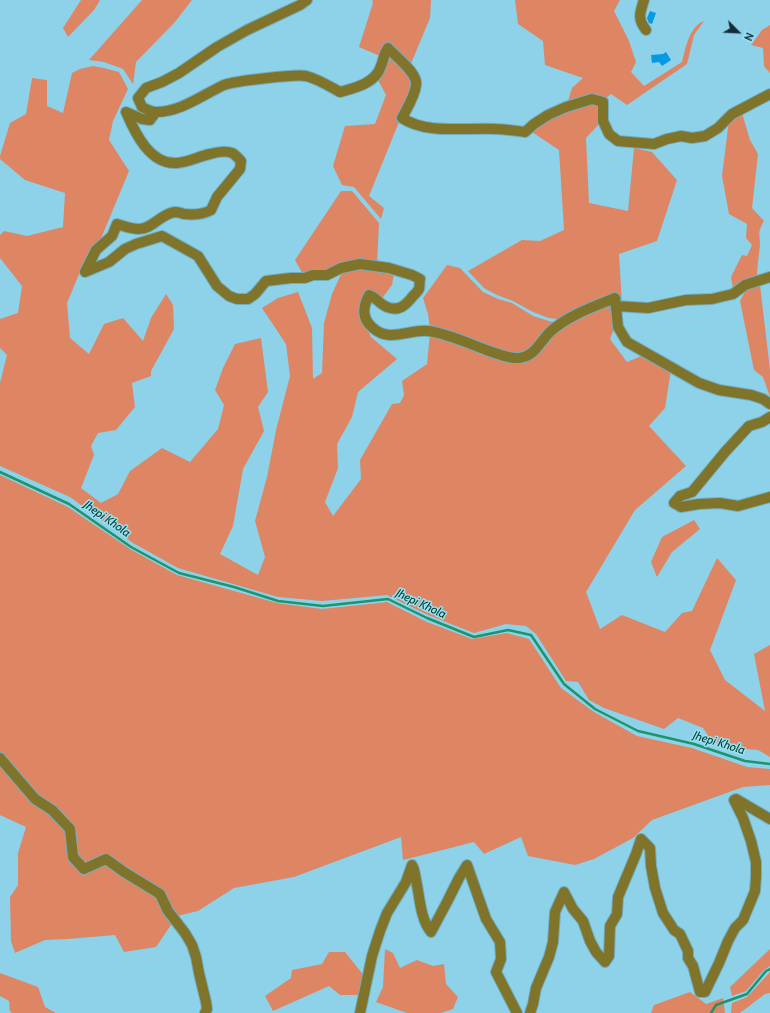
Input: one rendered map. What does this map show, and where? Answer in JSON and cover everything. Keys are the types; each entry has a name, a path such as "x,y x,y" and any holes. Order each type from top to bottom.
{"street":[{"path":"307,0 217,47 179,73 146,88 138,98 142,107 154,113 177,108 199,99 225,85 268,78 305,76 325,83 340,92 358,87 372,78 381,67 383,54 388,48 415,74 417,84 412,100 402,118 410,123 433,129 497,129 524,132 548,115 592,99 603,102 603,121 609,134 618,141 654,144 666,139 681,136 692,138 705,136 718,128 732,114 770,94"},
{"path":"644,0 640,13 640,23 646,30"},
{"path":"154,113 150,120 142,119 126,112 133,128 142,142 152,154 163,162 177,163 221,152 233,153 241,161 240,169 217,197 212,210 203,214 186,214 176,212 164,215 154,223 140,230 117,224 112,236 96,250 85,272 109,262 125,249 162,236 198,256 217,286 229,296 237,299 248,299 255,294 266,281 305,278 313,275 327,275 341,268 360,264 383,267 401,271 420,280 419,289 408,303 402,308 395,309 387,307 379,302 374,296 369,295 364,305 364,313 367,323 373,328 381,333 393,336 418,331 429,331 504,356 519,358 531,353 541,344 550,332 580,312 616,298 618,327 627,342 699,383 720,390 751,395 763,399 770,404"},
{"path":"616,306 648,308 686,300 712,299 733,294 746,285 770,277"},
{"path":"770,417 762,422 749,426 715,463 692,492 680,496 674,503 681,507 698,504 720,503 738,506 770,497"},
{"path":"0,758 35,799 52,810 70,829 73,857 84,869 106,859 160,894 168,911 185,933 192,945 206,1002 207,1009 205,1013"},
{"path":"530,1013 536,988 549,957 553,942 555,912 564,892 573,909 583,921 596,952 604,962 609,956 610,926 617,914 618,897 636,854 640,839 650,848 651,866 655,888 663,913 674,930 680,934 688,951 688,958 693,966 700,992 705,992 728,941 736,928 744,920 755,891 756,862 743,818 734,800 736,799 770,819"},
{"path":"360,1013 372,956 387,913 406,882 411,866 413,866 420,909 431,932 458,878 467,865 486,919 500,942 501,959 496,972 517,1013"}],"shaded area":[{"path":"81,0 100,0 94,10 68,37 63,28"},
{"path":"142,0 192,0 175,22 136,62 133,84 123,69 104,62 89,60"},
{"path":"372,0 431,0 430,18 410,66 396,53 380,56 359,47 373,3"},
{"path":"515,0 620,0 614,11 629,41 636,62 631,72 644,86 682,62 689,38 695,28 704,21 694,35 687,64 627,105 611,94 606,98 593,94 568,101 572,88 583,78 545,65 543,41 518,24"},
{"path":"770,25 770,73 764,66 763,48 751,45 762,30"},
{"path":"389,51 412,77 414,85 369,196 384,208 381,219 354,187 342,185 333,166 345,126 375,124 386,95 378,80"},
{"path":"93,66 119,72 128,89 113,121 109,140 129,171 100,241 80,272 67,303 70,338 89,354 104,324 123,318 143,341 151,318 166,294 173,305 174,329 151,371 151,376 132,383 135,407 116,430 98,433 91,446 94,455 81,488 101,503 118,494 130,471 162,448 190,462 218,429 224,405 215,390 223,368 235,344 261,338 268,392 258,407 264,431 243,469 233,526 220,554 258,575 265,557 255,521 267,477 276,430 290,376 286,344 262,308 278,298 298,292 312,328 313,379 322,373 324,323 332,294 342,272 360,268 394,273 392,285 383,297 378,297 368,293 361,316 371,337 397,359 358,392 352,417 337,444 338,468 325,502 333,516 361,479 360,460 392,404 400,403 404,395 402,381 427,364 430,333 504,359 543,345 565,324 612,303 615,327 610,339 627,362 644,355 671,370 665,408 649,426 686,466 635,510 586,592 600,629 622,615 665,632 682,613 692,611 717,558 736,580 710,650 725,680 765,711 754,654 770,645 770,757 758,750 725,747 712,741 703,728 678,718 664,729 604,708 589,700 578,682 566,681 536,634 526,626 506,624 474,633 428,615 387,595 322,601 278,597 178,568 133,543 70,497 0,466 0,383 7,355 0,348 0,319 18,313 22,286 0,258 0,235 4,231 27,236 63,227 65,193 25,180 0,159 0,156 10,123 26,114 32,78 47,80 47,106 63,113 72,73 80,69"},
{"path":"580,104 601,104 600,123 586,138 589,203 628,211 634,148 652,152 677,180 657,241 619,254 622,304 616,297 564,320 549,318 497,295 484,288 468,271 522,240 540,241 564,230 559,150 532,132 550,117"},
{"path":"742,113 750,140 758,154 752,208 764,221 759,235 760,245 757,277 733,289 731,277 742,255 747,256 752,245 746,238 747,224 729,214 722,176 729,120"},
{"path":"341,191 352,191 379,223 377,263 304,276 295,260"},
{"path":"447,265 460,268 483,292 498,299 512,303 533,316 559,323 529,351 517,356 430,329 428,314 423,298"},
{"path":"760,285 770,370 770,397 763,377 754,370 740,301 747,288"},
{"path":"0,475 68,507 130,549 177,575 277,603 322,609 387,602 427,622 472,639 507,633 529,639 561,688 594,712 637,736 692,748 747,767 770,769 770,785 743,787 652,820 633,838 594,859 575,865 528,856 521,837 484,854 474,842 403,860 401,837 294,877 234,888 198,911 177,916 156,947 124,952 115,935 45,940 15,953 11,941 10,897 18,885 18,853 26,827 0,815"},
{"path":"694,520 700,529 672,552 657,577 651,562 662,537"},
{"path":"385,949 393,953 400,968 417,960 433,966 444,964 446,984 458,997 453,1009 441,1013 407,1013 376,1002 383,987"},
{"path":"770,949 770,966 764,970 746,991 732,996 730,987"},
{"path":"329,952 345,952 365,977 362,995 340,995 329,986 273,1011 265,996 291,978 292,970 322,964"},
{"path":"770,972 770,993 765,994 740,1013 731,1013 732,1003 747,997"},
{"path":"0,973 38,987 45,1007 56,1013 12,1013 10,1011 9,1001 0,996"},
{"path":"690,992 706,1004 723,998 725,1013 651,1013 654,1005"}],"building":[{"path":"650,11 656,13 652,24 649,23 647,18"},
{"path":"666,52 671,60 662,66 659,62 652,63 651,55 663,54"}],"waterway":[{"name":"Jhepi Khola","path":"0,472 69,504 131,547 179,573 234,587 278,601 323,606 388,599 427,618 474,637 508,630 531,635 564,684 595,709 638,731 694,744 745,761 770,764"},
{"path":"711,1013 716,1005 747,994 766,971 770,969"}]}
